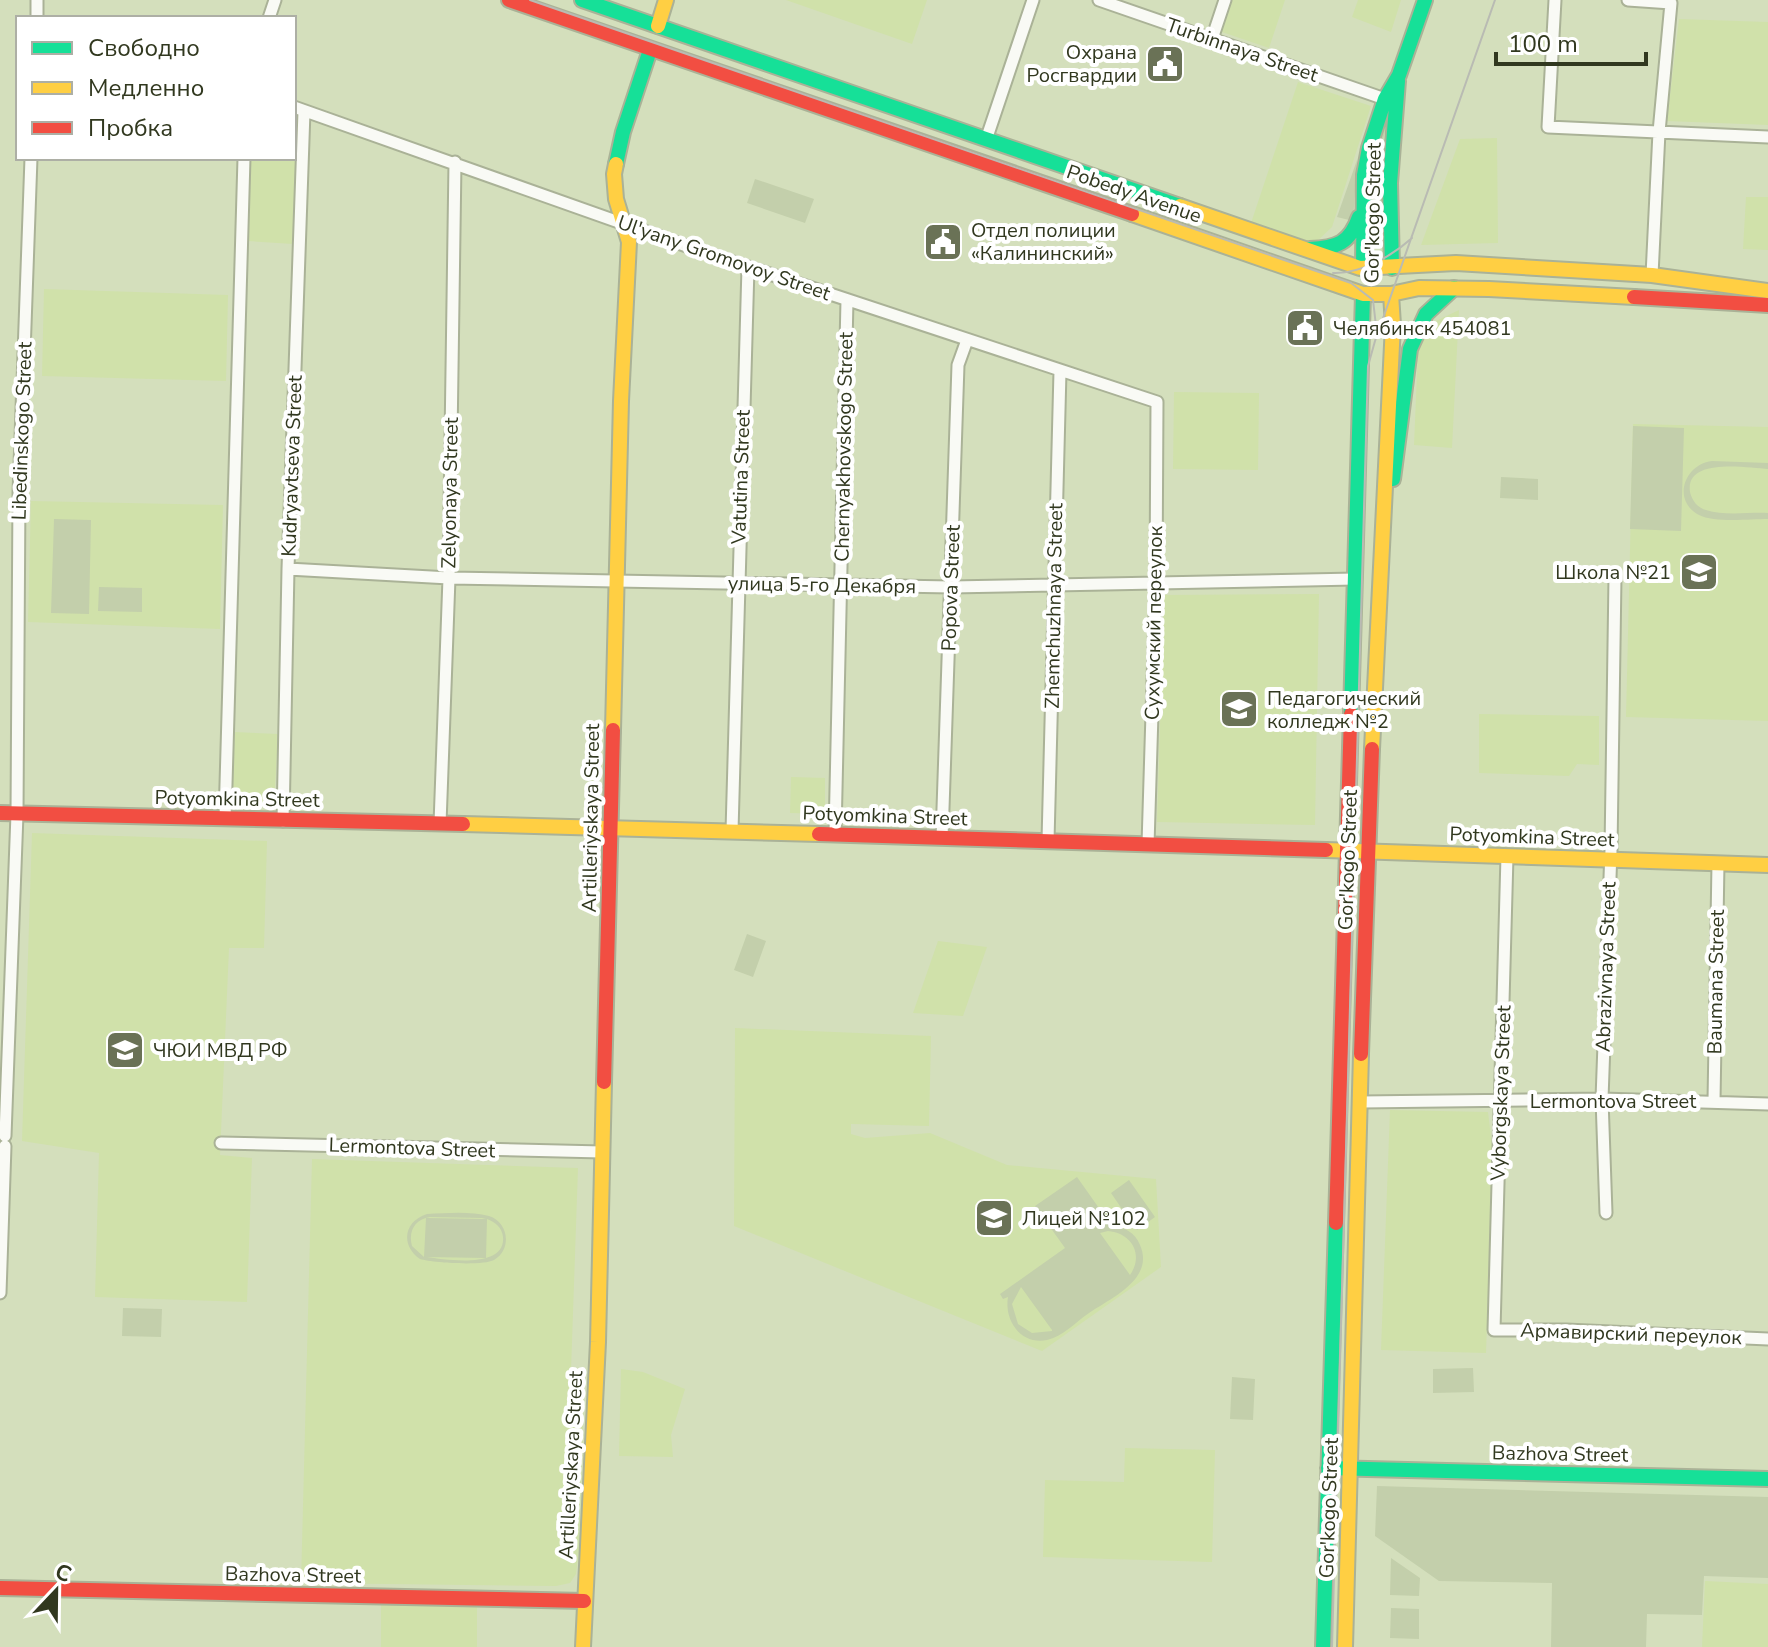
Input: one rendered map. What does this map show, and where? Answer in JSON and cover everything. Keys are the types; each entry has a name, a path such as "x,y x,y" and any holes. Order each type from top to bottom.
{"main road":[{"name":"Pobedy Avenue","path":"509,0 1363,294 1454,288 1768,305"},
{"name":"Pobedy Avenue","path":"582,0 1363,269 1456,263 1652,275 1768,291"},
{"name":"Artilleriyskaya Street","path":"583,1647 598,1342 617,582 629,242 616,198 616,158 666,0"},
{"name":"Gor'kogo Street","path":"1323,1647 1364,175 1385,99 1399,75 1425,0"},
{"name":"Gor'kogo Street","path":"1345,1647 1367,851 1393,325 1390,183 1399,75"},
{"name":"Gor'kogo Street","path":"1302,249 1333,248 1346,244 1355,232 1364,202"},
{"path":"1383,518 1392,489 1410,349 1429,309 1454,288"},
{"path":"1352,670 1375,672"},
{"name":"Potyomkina Street","path":"0,813 611,827 1768,865"},
{"name":"Bazhova Street","path":"1328,1468 1768,1479"},
{"name":"Bazhova Street","path":"0,1588 584,1601"}],"street":[{"path":"986,140 1033,0"},
{"name":"Turbinnaya Street","path":"1099,0 1385,99"},
{"path":"1212,39 1225,0"},
{"path":"1555,0 1548,127 1768,137"},
{"path":"1628,0 1671,3 1659,132 1652,275"},
{"name":"Ul'yany Gromovoy Street","path":"299,109 748,267 1157,402"},
{"name":"Kudryavtseva Street","path":"283,821 299,109"},
{"name":"Libedinskogo Street","path":"0,1293 17,814 19,493 31,160"},
{"path":"225,819 244,160"},
{"name":"Zelyonaya Street","path":"440,824 449,578 455,162"},
{"name":"Vatutina Street","path":"732,831 748,267"},
{"name":"Chernyakhovskogo Street","path":"835,834 847,300"},
{"name":"Popova Street","path":"942,838 958,365 967,340"},
{"name":"Zhemchuzhnaya Street","path":"1048,841 1060,371"},
{"name":"Сухумский переулок","path":"1148,845 1156,582 1157,402"},
{"name":"улица 5-го Декабря","path":"288,569 449,578 842,586 1055,586 1355,579"},
{"name":"Abrazivnaya Street","path":"1606,1213 1602,1099 1615,577"},
{"name":"Vyborgskaya Street","path":"1494,1330 1507,856"},
{"name":"Baumana Street","path":"1714,1101 1718,863"},
{"name":"Lermontova Street","path":"1361,1102 1602,1099 1768,1104"},
{"name":"Lermontova Street","path":"221,1143 602,1152"},
{"name":"Армавирский переулок","path":"1494,1330 1768,1339"}],"shaded area":[{"path":"786,0 927,0 912,44"},
{"path":"1229,0 1285,0 1269,48 1219,31"},
{"path":"1358,0 1401,0 1391,32 1352,17"},
{"path":"1679,19 1768,22 1768,125 1667,121"},
{"path":"1298,82 1371,106 1332,227 1314,244 1250,226"},
{"path":"1394,93 1382,144 1381,239 1373,238 1375,145"},
{"path":"296,113 298,114 293,244 248,241 250,160 296,160"},
{"path":"1497,138 1498,243 1421,245 1460,139"},
{"path":"1357,160 1353,221 1337,217"},
{"path":"755,179 814,199 805,223 747,203"},
{"path":"1746,197 1768,197 1768,250 1743,249"},
{"path":"44,289 228,295 226,381 42,376"},
{"path":"1459,310 1452,448 1414,445 1418,350 1424,335 1436,321"},
{"path":"1174,392 1259,393 1258,470 1173,469"},
{"name":"Школа №21","path":"1633,424 1768,427 1768,721 1626,717"},
{"path":"1633,426 1684,428 1681,531 1630,529"},
{"path":"1712,461 1768,463 1768,469 1707,469 1691,481 1690,492 1696,504 1721,513 1768,513 1768,519 1714,519 1699,515 1690,508 1684,492 1689,475"},
{"path":"1501,477 1538,479 1538,500 1500,498"},
{"path":"31,501 223,505 220,629 28,622"},
{"path":"54,519 91,520 89,614 51,613"},
{"path":"99,587 142,588 142,612 98,611"},
{"name":"Педагогический колледж №2","path":"1319,594 1315,825 1157,822 1164,595"},
{"path":"1479,714 1599,716 1599,765 1577,764 1569,776 1479,773"},
{"path":"234,732 278,734 274,807 232,807"},
{"path":"791,777 825,778 825,814 790,813"},
{"name":"ЧЮИ МВД РФ","path":"32,833 267,841 264,948 229,948 220,1155 252,1158 247,1302 95,1297 99,1153 22,1141"},
{"path":"747,934 766,941 753,977 734,970"},
{"path":"938,941 987,947 963,1016 913,1013"},
{"name":"Лицей №102","path":"735,1028 931,1036 929,1126 851,1124 851,1134 865,1138 930,1133 1007,1165 1156,1179 1161,1267 1042,1351 734,1226"},
{"path":"1390,1110 1488,1112 1493,1153 1486,1353 1381,1350"},
{"path":"312,1159 578,1168 571,1371 585,1369 579,1550 576,1574 570,1583 556,1586 301,1583"},
{"path":"1077,1177 1106,1218 1092,1230 1122,1209 1111,1193 1129,1180 1155,1217 1137,1230 1126,1214 1111,1225 1128,1231 1140,1245 1143,1257 1136,1278 1119,1294 1058,1336 1037,1341 1016,1329 1007,1306 1008,1297 1003,1299 1000,1294 1065,1248 1035,1206","holes":["1108,1231 1124,1236 1133,1246 1136,1260 1130,1275 1100,1233","1021,1287 1052,1330 1052,1331 1032,1333 1018,1324 1012,1304"]},
{"path":"450,1213 489,1216 496,1219 504,1230 504,1250 494,1260 480,1263 420,1259 407,1240 409,1228 419,1217","holes":["430,1217 486,1219 426,1218 424,1257 412,1246 411,1235 417,1223 425,1218","487,1219 498,1225 503,1237 501,1247 486,1258","427,1257 485,1258 460,1260"]},
{"path":"123,1308 162,1309 161,1337 122,1336"},
{"path":"1473,1368 1474,1392 1433,1393 1433,1369"},
{"path":"621,1369 643,1372 685,1389 671,1435 673,1457 619,1456"},
{"path":"1232,1377 1255,1379 1253,1420 1230,1419"},
{"path":"1125,1448 1215,1450 1212,1562 1043,1557 1045,1480 1124,1482"},
{"path":"1377,1486 1768,1497 1768,1578 1704,1576 1702,1615 1647,1614 1646,1647 1551,1647 1552,1583 1439,1581 1375,1536"},
{"path":"1391,1558 1420,1578 1419,1596 1390,1595"},
{"path":"1705,1581 1768,1584 1768,1647 1702,1647"},
{"path":"381,1602 477,1604 477,1647 381,1647"},
{"path":"1391,1608 1419,1609 1419,1639 1390,1638"}],"tram line":[{"path":"530,0 1351,283 1373,300 1376,326"},
{"path":"1332,1647 1368,366 1495,0"},
{"path":"1333,273 1344,273 1376,263 1412,238"}],"traffic: fast":[{"path":"582,0 1180,206"},
{"path":"1363,269 1364,175 1369,148 1425,0"},
{"path":"616,164 623,132 650,50"},
{"path":"1392,268 1390,183 1398,81"},
{"path":"1310,249 1341,242 1351,233 1359,217"},
{"path":"1393,479 1410,349 1426,314 1454,288"},
{"path":"1351,714 1363,294"},
{"path":"1323,1647 1336,1223"},
{"path":"1328,1468 1768,1479"}],"traffic: slow":[{"path":"658,26 666,0"},
{"path":"613,730 621,401 629,242 616,199 616,164"},
{"path":"1180,206 1360,268 1456,263 1652,275 1768,291"},
{"path":"1132,214 1363,294 1391,294 1419,288 1634,297"},
{"path":"1372,749 1393,325 1391,294"},
{"path":"463,824 819,834"},
{"path":"1326,850 1768,865"},
{"path":"1345,1647 1361,1054"},
{"path":"583,1647 598,1342 604,1082"}],"traffic: jam":[{"path":"509,0 1132,214"},
{"path":"1634,297 1768,305"},
{"path":"1336,1223 1351,714"},
{"path":"604,1082 613,730"},
{"path":"1361,1054 1372,749"},
{"path":"0,813 463,824"},
{"path":"819,834 1326,850"},
{"path":"0,1588 584,1601"}],"place":[{"name":"Охрана Росгвардии","path":"1165,64"},
{"name":"Отдел полиции «Калининский»","path":"943,242"},
{"name":"Челябинск 454081","path":"1305,328"},
{"name":"Школа №21","path":"1699,572"},
{"name":"Педагогический колледж №2","path":"1239,709"},
{"name":"ЧЮИ МВД РФ","path":"125,1050"},
{"name":"Лицей №102","path":"994,1218"}]}
